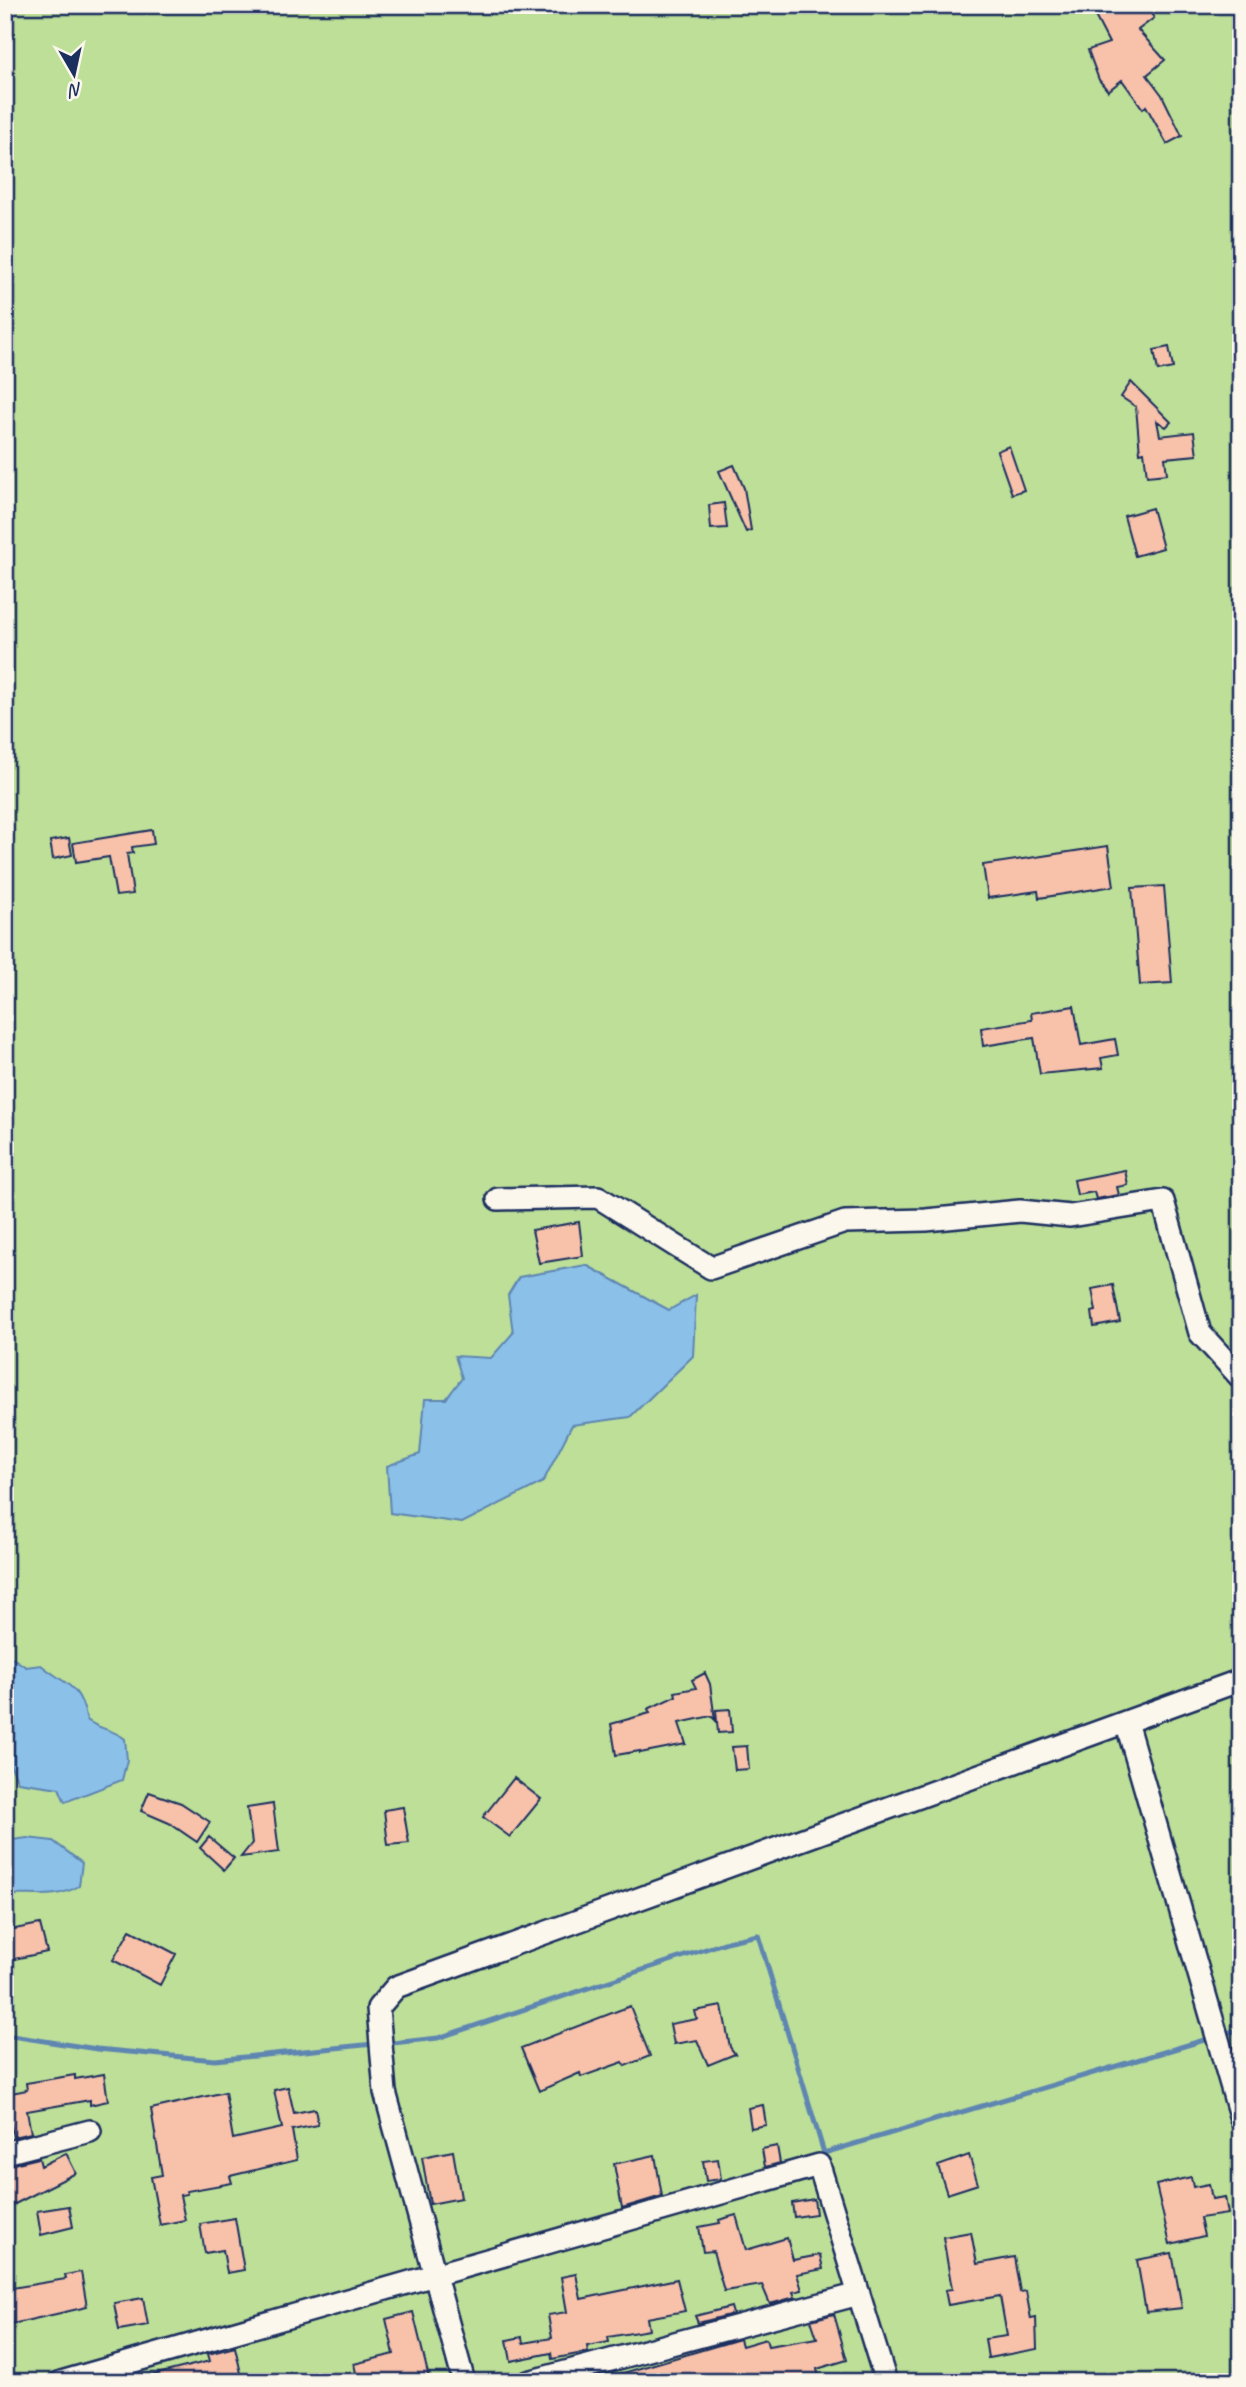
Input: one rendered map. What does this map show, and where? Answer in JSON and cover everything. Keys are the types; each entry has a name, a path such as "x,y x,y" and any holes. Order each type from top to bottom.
{"street":[{"path":"498,1199 598,1197 711,1268 845,1222 926,1220 1020,1211 1069,1216 1163,1201 1199,1334 1241,1377"},
{"path":"464,2382 385,2092 378,2008 396,1987 1241,1679"},
{"path":"1126,1722 1241,2119"},
{"path":"5,2153 90,2131"},
{"path":"61,2382 819,2165 886,2382"},
{"path":"528,2382 859,2294"}],"green space":[{"path":"5,5 1241,5 1241,2382 5,2382"}],"water":[{"path":"586,1265 669,1310 696,1295 693,1356 630,1417 572,1425 543,1482 462,1523 390,1513 387,1466 420,1454 425,1399 446,1399 462,1378 455,1356 491,1358 513,1333 508,1295 519,1277"},
{"path":"5,1657 11,1657 26,1667 41,1665 71,1686 80,1699 87,1720 125,1739 127,1760 122,1780 65,1802 59,1788 18,1782 5,1753"},
{"path":"27,1838 53,1841 82,1863 79,1886 61,1893 5,1895 5,1841"}],"building":[{"path":"1109,5 1145,5 1154,18 1138,30 1165,60 1147,75 1162,95 1182,136 1167,144 1146,106 1143,109 1122,80 1108,91 1099,80 1088,50 1109,43 1095,16"},
{"path":"1169,347 1173,368 1158,371 1154,350"},
{"path":"1131,382 1171,422 1166,427 1157,421 1160,436 1194,432 1197,455 1165,458 1167,474 1147,476 1144,452 1140,453 1136,407 1121,397"},
{"path":"1009,446 1024,490 1012,494 997,451"},
{"path":"734,465 744,488 751,530 746,532 719,471"},
{"path":"724,503 727,528 711,529 709,505"},
{"path":"1152,508 1163,548 1135,556 1124,516"},
{"path":"152,830 154,844 132,847 133,853 127,854 133,894 116,896 109,857 76,862 73,843"},
{"path":"69,838 72,855 53,859 50,841"},
{"path":"1108,846 1114,886 1039,898 1038,891 988,898 983,865"},
{"path":"1164,886 1172,983 1140,985 1132,888"},
{"path":"1074,1006 1081,1045 1115,1039 1118,1055 1101,1058 1103,1068 1040,1074 1034,1038 983,1046 981,1028 1032,1020 1031,1013"},
{"path":"1125,1170 1128,1185 1117,1187 1119,1195 1096,1199 1094,1192 1077,1195 1074,1180"},
{"path":"579,1222 583,1256 539,1263 532,1230"},
{"path":"1113,1285 1120,1322 1094,1327 1092,1312 1096,1311 1092,1289"},
{"path":"705,1673 710,1684 715,1720 711,1716 679,1723 686,1744 616,1755 611,1724 650,1713 648,1709 676,1696 675,1692 696,1688 692,1680"},
{"path":"730,1709 732,1732 718,1733 716,1710"},
{"path":"747,1746 749,1769 735,1770 732,1747"},
{"path":"514,1778 541,1799 510,1837 483,1817"},
{"path":"149,1792 181,1803 210,1822 197,1842 169,1823 141,1811"},
{"path":"273,1804 279,1852 241,1857 252,1843 247,1808"},
{"path":"403,1807 409,1843 388,1845 384,1810"},
{"path":"209,1837 234,1858 224,1870 200,1848"},
{"path":"40,1924 47,1952 5,1961 5,1931"},
{"path":"130,1930 176,1954 160,1985 113,1960"},
{"path":"630,2006 650,2056 625,2066 623,2062 581,2077 580,2073 539,2091 521,2048"},
{"path":"722,2006 730,2047 735,2054 708,2065 697,2040 674,2044 670,2024 697,2019 695,2011"},
{"path":"104,2074 108,2101 90,2105 90,2100 27,2111 31,2133 13,2137 6,2094 27,2090 26,2083 75,2075 75,2079"},
{"path":"288,2087 294,2113 315,2109 318,2125 292,2130 297,2160 230,2176 232,2183 187,2191 187,2194 180,2195 185,2220 160,2225 151,2177 162,2175 151,2109 225,2092 233,2139 282,2128 274,2090"},
{"path":"763,2105 766,2125 751,2128 748,2108"},
{"path":"777,2146 780,2163 765,2167 762,2149"},
{"path":"453,2151 461,2198 430,2204 422,2157"},
{"path":"66,2153 76,2173 5,2209 5,2166 39,2158 41,2166"},
{"path":"655,2155 662,2196 622,2208 614,2164"},
{"path":"969,2155 978,2184 947,2194 938,2166"},
{"path":"718,2159 721,2179 706,2181 703,2161"},
{"path":"1191,2177 1193,2187 1209,2184 1212,2199 1225,2197 1228,2214 1200,2218 1204,2236 1170,2244 1156,2185"},
{"path":"814,2199 816,2214 794,2217 792,2203"},
{"path":"69,2206 73,2227 41,2235 37,2211"},
{"path":"736,2215 746,2250 787,2238 793,2260 820,2255 823,2269 797,2274 802,2290 793,2292 795,2297 770,2304 762,2285 724,2291 713,2251 703,2252 699,2227 720,2223 719,2220"},
{"path":"235,2218 244,2270 227,2273 223,2250 205,2253 200,2224"},
{"path":"971,2232 977,2264 1014,2257 1020,2292 1026,2291 1031,2319 1036,2318 1037,2349 988,2358 985,2339 1007,2336 1000,2296 948,2305 945,2290 952,2289 943,2237"},
{"path":"1172,2253 1182,2308 1146,2312 1137,2260"},
{"path":"81,2272 87,2307 12,2324 6,2289 66,2279 65,2275"},
{"path":"576,2274 581,2299 677,2279 685,2311 647,2318 649,2330 608,2337 609,2342 587,2346 588,2352 552,2359 551,2353 511,2361 507,2340 522,2337 523,2343 552,2338 548,2315 567,2312 561,2277"},
{"path":"143,2298 148,2325 119,2330 114,2303"},
{"path":"731,2307 733,2314 698,2323 695,2316"},
{"path":"413,2312 430,2382 358,2382 354,2364 394,2354 386,2319"},
{"path":"834,2314 847,2360 817,2369 820,2382 606,2382 606,2378 740,2339 742,2346 766,2339 768,2346 817,2338 811,2320"},
{"path":"235,2347 243,2382 150,2382 149,2376 210,2361 208,2354"}],"waterway":[{"path":"384,2044 438,2038 730,1941 758,1935 824,2153 1211,2038"},
{"path":"1220,2035 1241,2029"},
{"path":"5,2035 97,2049 215,2060 374,2044"}]}
